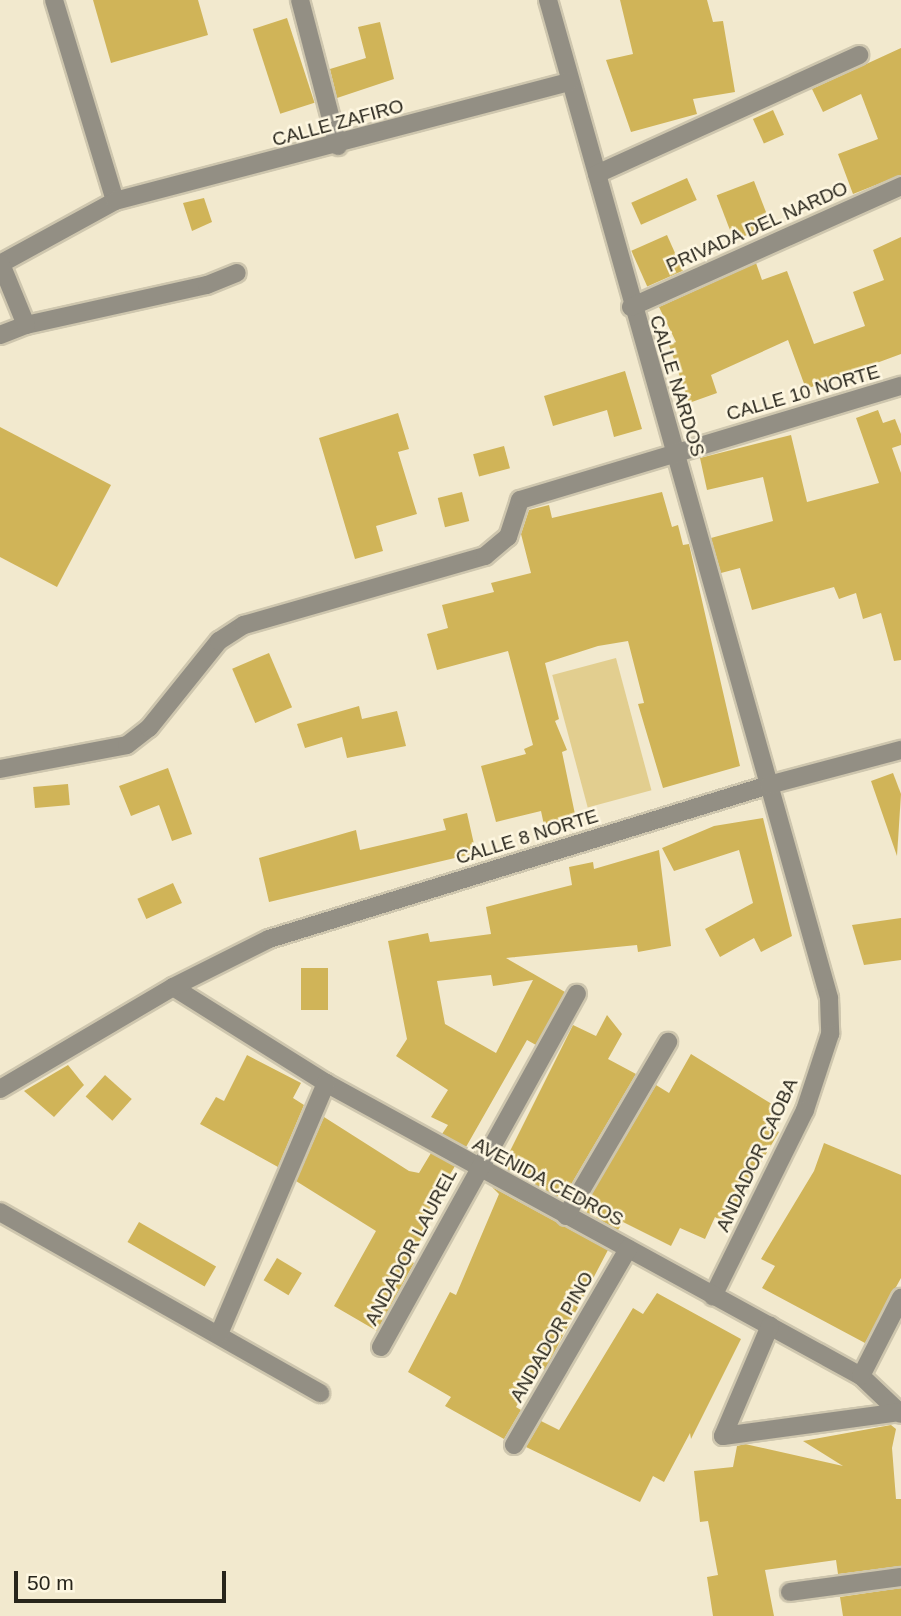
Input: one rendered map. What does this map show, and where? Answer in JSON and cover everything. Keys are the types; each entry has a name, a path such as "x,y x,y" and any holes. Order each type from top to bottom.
{"street":[{"path":"54,0 116,201"},
{"path":"300,0 338,146"},
{"name":"CALLE NARDOS","path":"548,0 631,307 676,452 769,785"},
{"path":"597,174 859,55"},
{"name":"CALLE ZAFIRO","path":"1,264 116,201 338,146 570,82"},
{"name":"PRIVADA DEL NARDO","path":"631,307 901,186"},
{"path":"1,264 26,325"},
{"path":"0,335 26,325 207,285 237,273"},
{"name":"CALLE 10 NORTE","path":"0,769 127,745 192,676 219,641 244,625 485,556 508,537 520,500 901,386"},
{"name":"CALLE 8 NORTE","path":"0,1089 173,987 269,939 769,785 901,750"},
{"name":"ANDADOR CAOBA","path":"713,1296 805,1110 830,1034 829,998 769,785"},
{"name":"AVENIDA CEDROS","path":"173,987 326,1083 477,1168 862,1376 901,1413"},
{"name":"ANDADOR LAUREL","path":"381,1347 477,1168 577,993"},
{"path":"566,1216 668,1042"},
{"path":"219,1334 326,1083"},
{"path":"0,1212 320,1393"},
{"name":"ANDADOR PINO","path":"514,1445 628,1249"},
{"path":"862,1376 901,1298"},
{"path":"771,1326 723,1436 901,1413"},
{"path":"790,1592 901,1577"}],"shaded area":[{"path":"616,658 651,790 588,807 552,675"}],"building":[{"path":"93,0 198,0 208,35 111,63"},
{"path":"620,0 707,0 713,22 723,21 735,92 693,99 697,114 631,132 606,60 633,54"},
{"path":"287,18 315,103 280,114 253,29"},
{"path":"380,22 394,79 337,98 330,69 366,58 358,27"},
{"path":"901,48 901,175 853,194 838,154 878,139 861,94 823,112 812,89"},
{"path":"773,110 784,135 764,144 753,119"},
{"path":"687,178 697,200 641,225 631,203"},
{"path":"754,181 771,226 734,240 717,195"},
{"path":"204,198 212,222 192,231 183,203"},
{"path":"667,235 683,271 647,286 631,251"},
{"path":"901,237 901,354 806,389 788,340 711,375 717,393 689,403 669,345 676,342 659,307 756,263 762,280 787,271 814,344 865,326 853,292 884,280 873,250"},
{"path":"625,371 642,429 614,437 607,410 553,426 544,396"},
{"path":"878,410 883,423 895,419 901,434 901,445 892,448 901,473 901,660 894,661 881,613 863,619 856,593 839,599 834,587 752,610 740,568 721,573 711,538 773,521 763,477 707,490 700,458 791,435 807,502 879,483 856,418"},
{"path":"398,413 409,449 398,452 417,514 376,526 383,551 355,559 319,438"},
{"path":"0,427 111,485 57,587 0,557"},
{"path":"504,446 510,468 479,476 473,454"},
{"path":"462,492 469,521 445,527 438,498"},
{"path":"662,492 672,527 678,525 683,545 689,544 740,766 663,788 638,704 644,703 628,641 598,646 545,663 559,719 555,721 567,750 562,752 576,819 544,825 541,811 496,822 481,766 526,754 524,749 533,745 508,651 437,670 427,634 448,628 442,605 494,592 491,583 531,573 521,534 529,510 549,505 552,518"},
{"path":"269,653 292,707 255,723 232,669"},
{"path":"359,706 362,719 397,711 406,746 347,758 342,737 305,748 297,724"},
{"path":"168,768 192,834 172,841 159,805 131,816 119,786"},
{"path":"893,773 901,794 897,856 871,781"},
{"path":"68,784 70,805 35,808 33,787"},
{"path":"467,813 476,853 269,902 259,858 356,830 360,850 446,830 443,819"},
{"path":"763,818 792,936 761,952 754,938 720,957 705,929 753,903 739,850 674,871 662,848 714,826"},
{"path":"659,850 671,946 638,952 637,945 506,958 565,992 536,1045 527,1040 466,1147 442,1134 448,1125 431,1117 448,1090 396,1056 407,1039 388,941 428,933 430,942 491,934 486,907 572,885 569,867 593,862 594,869","holes":["491,975 493,986 533,980 496,1053 445,1024 437,981"]},
{"path":"173,883 182,903 146,919 137,899"},
{"path":"901,918 901,960 864,965 852,925"},
{"path":"301,968 328,968 328,1010 301,1010"},
{"path":"607,1015 622,1034 608,1059 636,1074 562,1200 502,1167 573,1025 596,1036"},
{"path":"691,1054 775,1106 765,1125 779,1132 725,1223 715,1217 705,1239 680,1228 671,1246 623,1222 618,1230 582,1210 656,1085 669,1093"},
{"path":"247,1055 301,1083 293,1098 304,1105 278,1167 200,1124 216,1097 224,1101"},
{"path":"68,1065 84,1085 54,1117 24,1091"},
{"path":"105,1075 132,1099 112,1121 86,1097"},
{"path":"324,1117 409,1171 419,1173 431,1153 455,1166 421,1223 428,1227 409,1260 414,1263 377,1331 334,1306 376,1231 296,1181"},
{"path":"824,1143 901,1175 901,1278 865,1343 762,1288 775,1266 761,1259 814,1171"},
{"path":"492,1187 608,1250 545,1370 539,1367 516,1407 521,1410 504,1439 445,1406 451,1397 408,1372 450,1292 456,1295 499,1194"},
{"path":"139,1222 216,1266 205,1286 128,1242"},
{"path":"277,1258 302,1273 288,1295 264,1280"},
{"path":"657,1293 741,1339 691,1439 690,1433 664,1482 653,1476 640,1502 526,1447 541,1421 559,1430 633,1308 643,1314"},
{"path":"891,1425 896,1429 892,1448 896,1499 901,1499 901,1566 838,1574 836,1560 765,1570 774,1616 713,1616 707,1577 718,1575 708,1521 700,1522 694,1471 733,1467 737,1446 745,1444 843,1466 803,1441"},
{"path":"901,1588 901,1616 843,1616 840,1597"}]}
